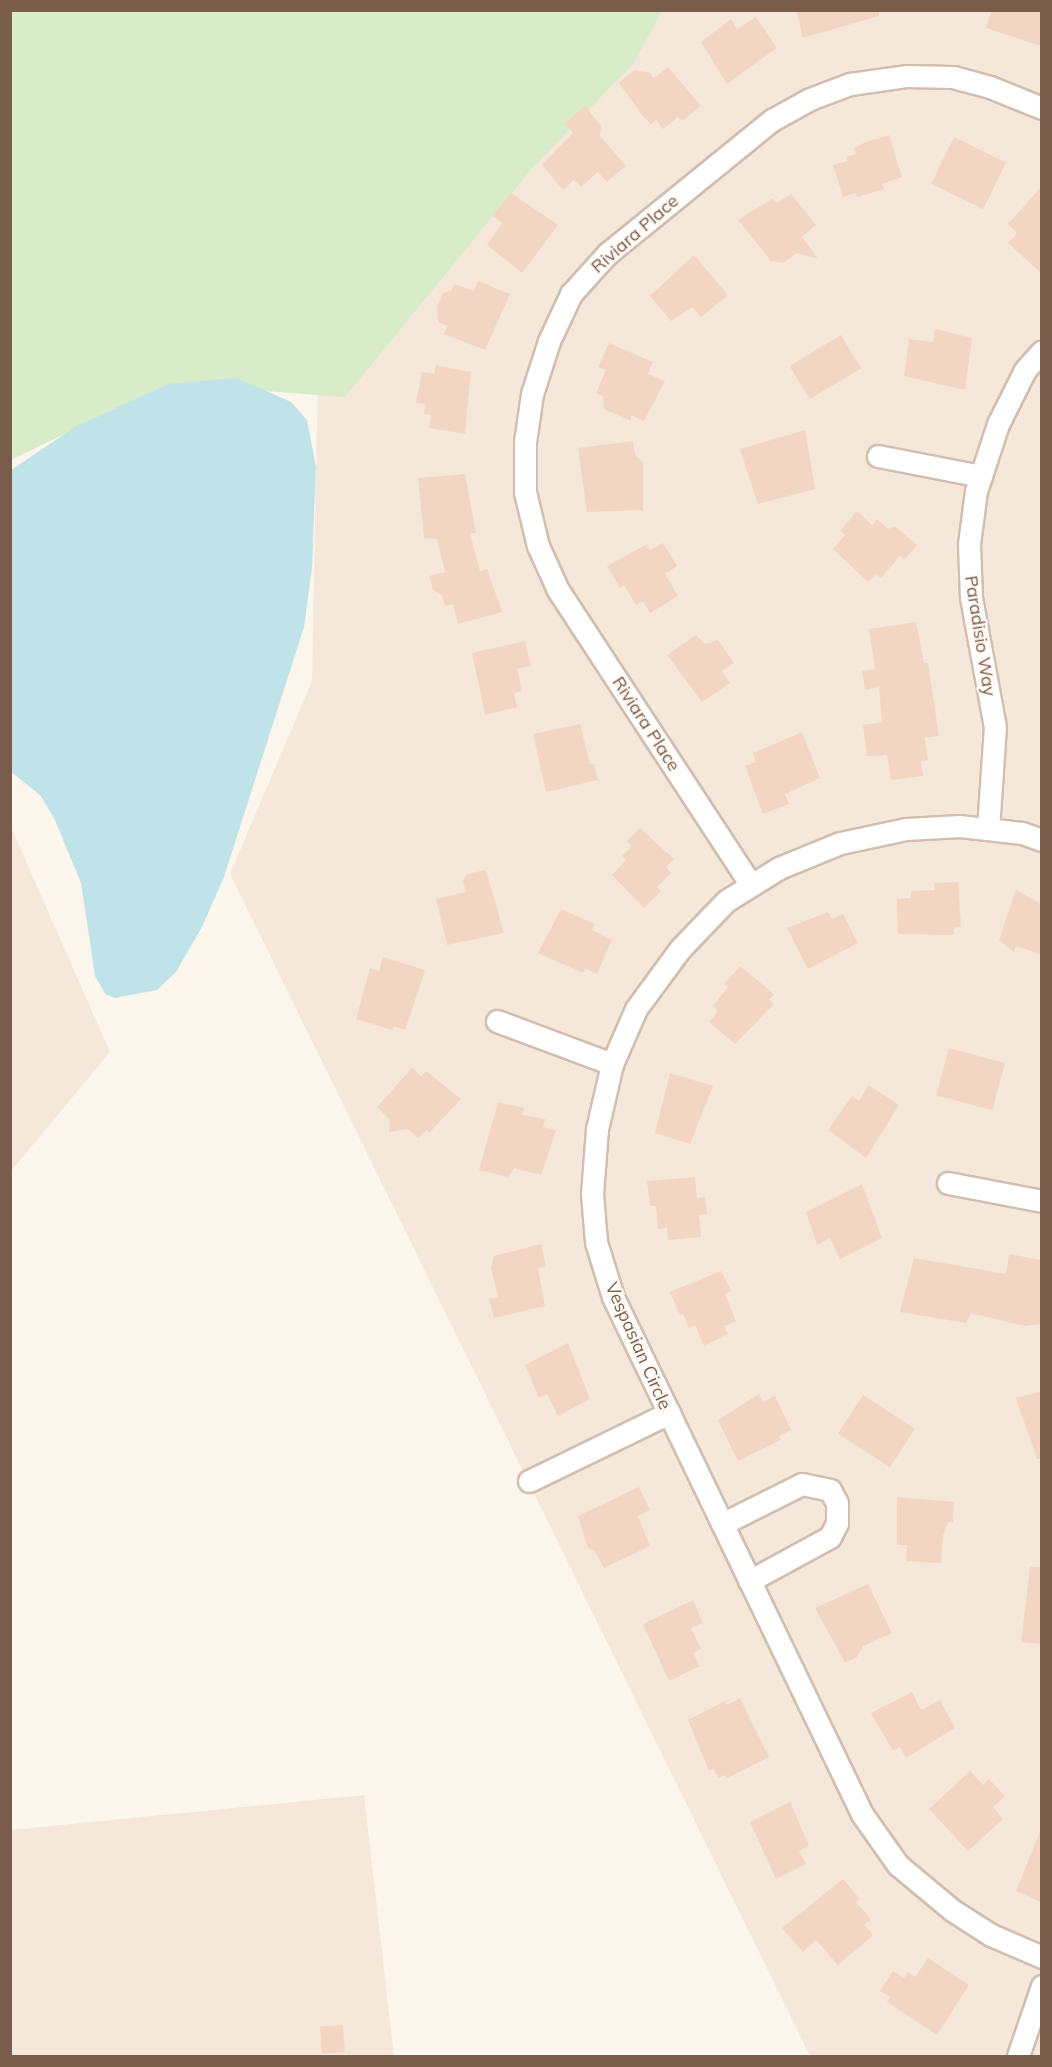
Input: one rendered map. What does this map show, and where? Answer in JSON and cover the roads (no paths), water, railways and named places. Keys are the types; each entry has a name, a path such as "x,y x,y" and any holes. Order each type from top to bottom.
{"street":[{"name":"Riviara Place","path":"751,885 558,590 538,546 525,492 525,442 532,394 549,341 571,294 607,254 772,120 810,99 850,84 907,76 952,77 1041,108"},
{"name":"Paradisio Way","path":"988,829 995,727 971,597 969,544 981,476 998,424 1025,370 1041,351"},
{"path":"878,456 981,476"},
{"name":"Vespasian Circle","path":"1041,840 988,829 960,826 906,829 840,843 779,868 726,901 680,949 636,1010 612,1064 597,1129 592,1194 596,1242 613,1297 862,1814 898,1865 972,1923 1041,1957"},
{"path":"497,1021 612,1064"},
{"path":"948,1183 1041,1201"},
{"path":"529,1481 669,1413"},
{"path":"722,1524 802,1484 830,1490 837,1503 837,1523 830,1537 749,1581"},
{"path":"1018,2056 1041,1986"}],"water":[{"path":"237,378 291,402 307,420 316,467 312,569 304,627 224,877 202,927 176,972 157,990 115,998 105,994 95,976 81,883 54,818 40,795 11,772 11,470 75,427 168,384"}]}
